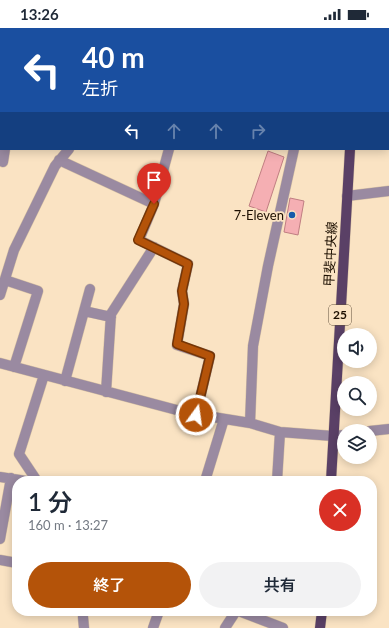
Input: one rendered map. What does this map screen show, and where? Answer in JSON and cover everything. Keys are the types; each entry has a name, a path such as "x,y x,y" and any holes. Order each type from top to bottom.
{"main road":[{"name":"甲斐中央線","path":"331,476 350,150"},
{"path":"320,628 321,616"}],"street":[{"path":"3,162 5,150"},
{"path":"0,295 14,250 55,166 68,150"},
{"path":"169,150 154,204 138,240 188,264 182,291 184,304 177,344 210,356 196,415"},
{"path":"250,423 253,346 268,266 294,150"},
{"path":"59,160 154,204"},
{"path":"347,196 389,191"},
{"path":"106,392 111,314 154,247"},
{"path":"5,280 38,291 14,367"},
{"path":"65,381 90,289"},
{"path":"84,311 111,317"},
{"path":"0,363 196,415 250,423 280,432 337,436"},
{"path":"34,476 19,454 44,375"},
{"path":"207,476 224,419"},
{"path":"377,431 389,429"},
{"path":"277,476 280,432"},
{"path":"0,476 11,478 0,539"},
{"path":"0,560 12,562"},
{"path":"153,628 157,616"},
{"path":"225,628 233,616"},
{"path":"252,616 283,628"},
{"path":"83,617 84,628"}],"building":[{"path":"268,151 284,157 266,212 249,206"},
{"path":"290,198 304,201 298,235 284,232"}],"place":[{"name":"7-Eleven","path":"292,215"}],"route":[{"path":"154,204 138,240 188,264 182,291 184,304 177,344 210,356 196,415"}]}
